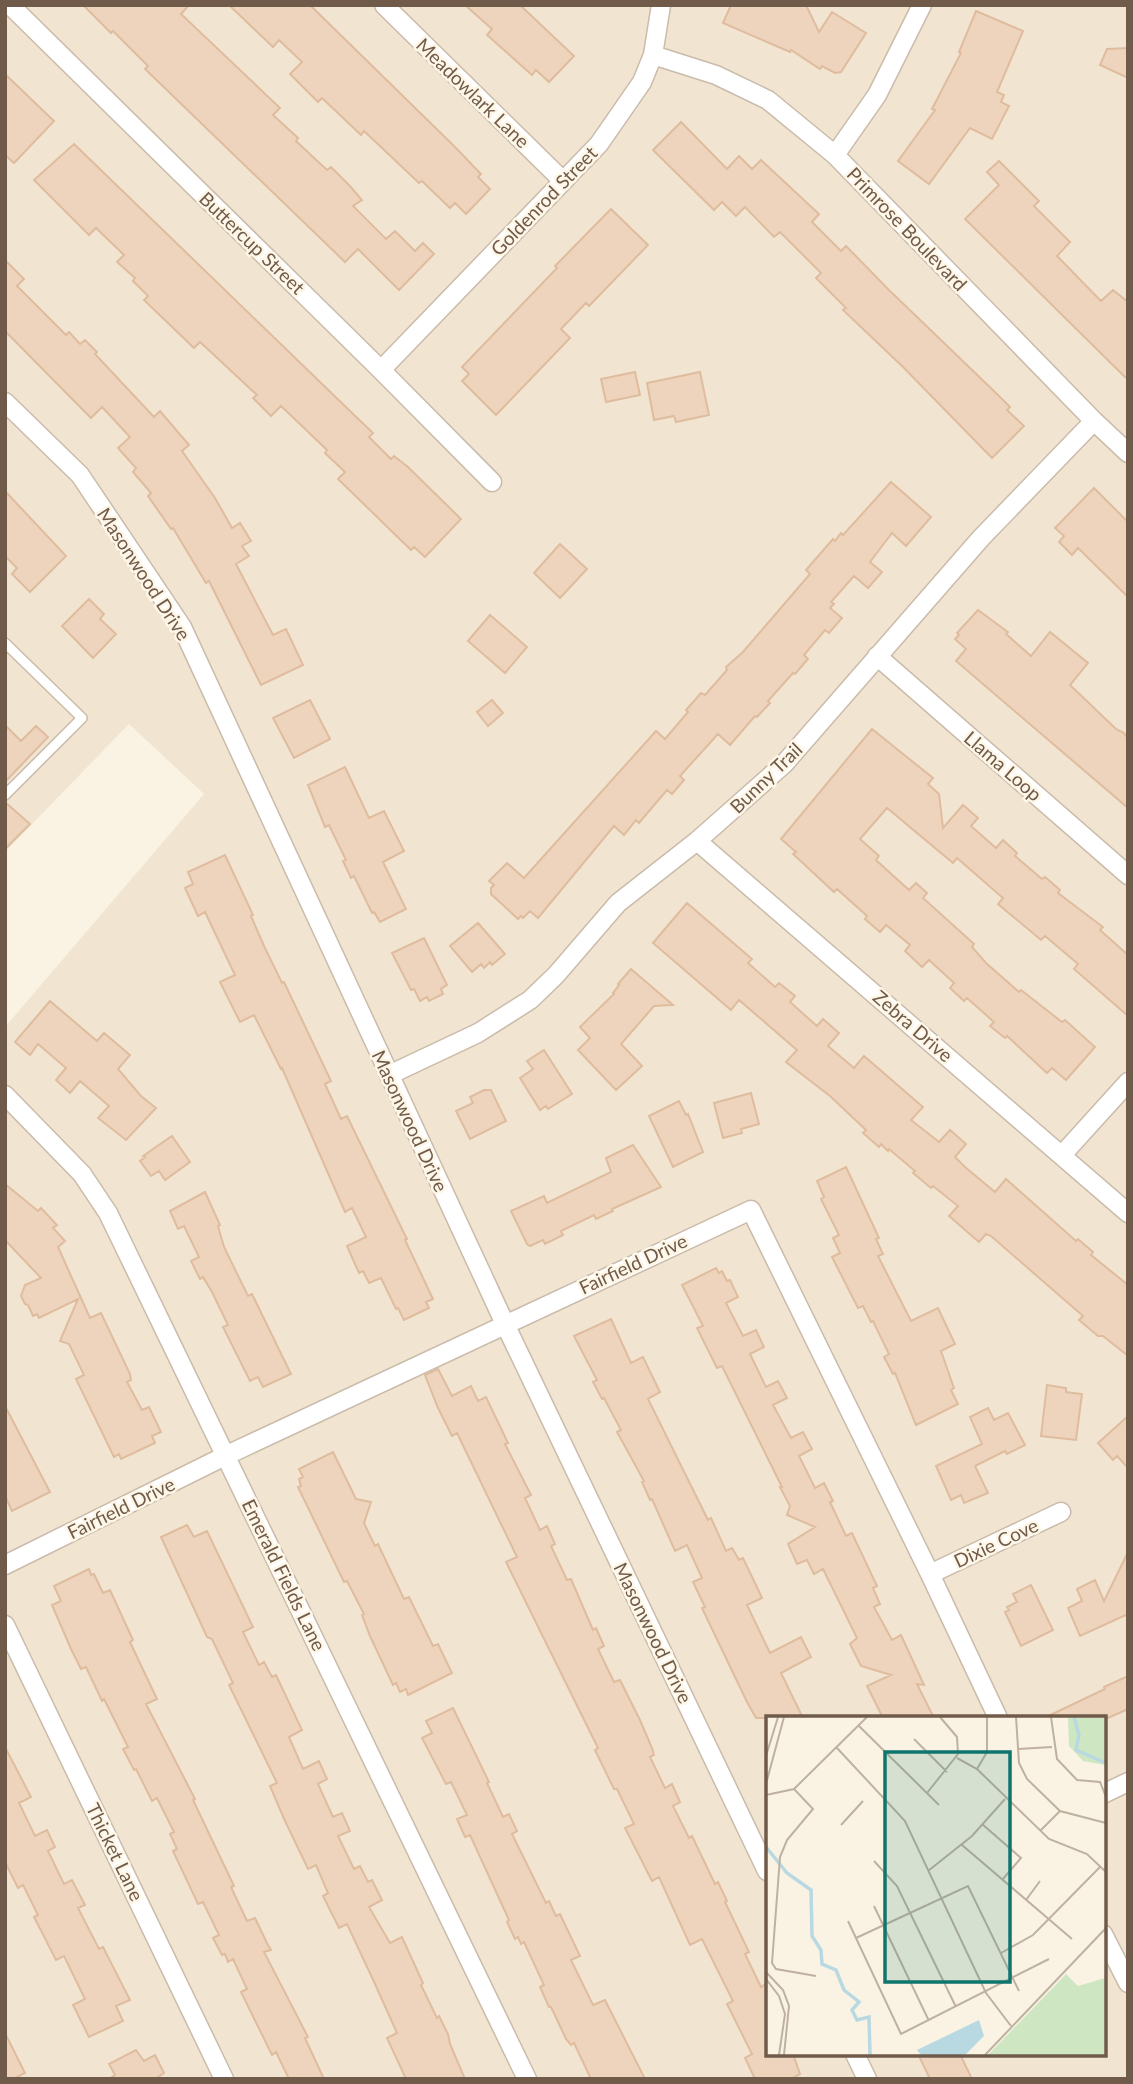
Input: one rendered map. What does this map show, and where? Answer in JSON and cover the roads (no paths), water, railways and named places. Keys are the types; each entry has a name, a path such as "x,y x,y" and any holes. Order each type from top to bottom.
{"street":[{"name":"Buttercup Street","path":"10,5 382,370 492,482"},
{"name":"Meadowlark Lane","path":"384,5 563,181"},
{"name":"Goldenrod Street","path":"382,370 599,144 642,82 653,55 661,5"},
{"path":"835,155 877,95 922,5"},
{"name":"Primrose Boulevard","path":"653,55 716,75 768,100 835,155 1128,453"},
{"name":"Masonwood Drive","path":"5,402 80,475 181,627 505,1324 766,1869"},
{"name":"Bunny Trail","path":"389,1074 478,1033 530,1000 556,975 618,903 698,841 784,764 981,538 1094,421"},
{"name":"Llama Loop","path":"877,656 1128,875"},
{"name":"Zebra Drive","path":"698,841 1128,1213"},
{"path":"1062,1155 1128,1082"},
{"name":"Emerald Fields Lane","path":"5,1095 82,1174 108,1213 527,2079"},
{"name":"Fairfield Drive","path":"5,1565 227,1455 751,1209 997,1716"},
{"name":"Dixie Cove","path":"930,1574 1061,1512"},
{"name":"Thicket Lane","path":"5,1625 224,2079"},
{"path":"1105,1793 1128,1782"},
{"path":"1105,1938 1128,1983"},
{"path":"856,2056 867,2079"}],"lane":[{"path":"5,643 82,718 5,795"}]}
